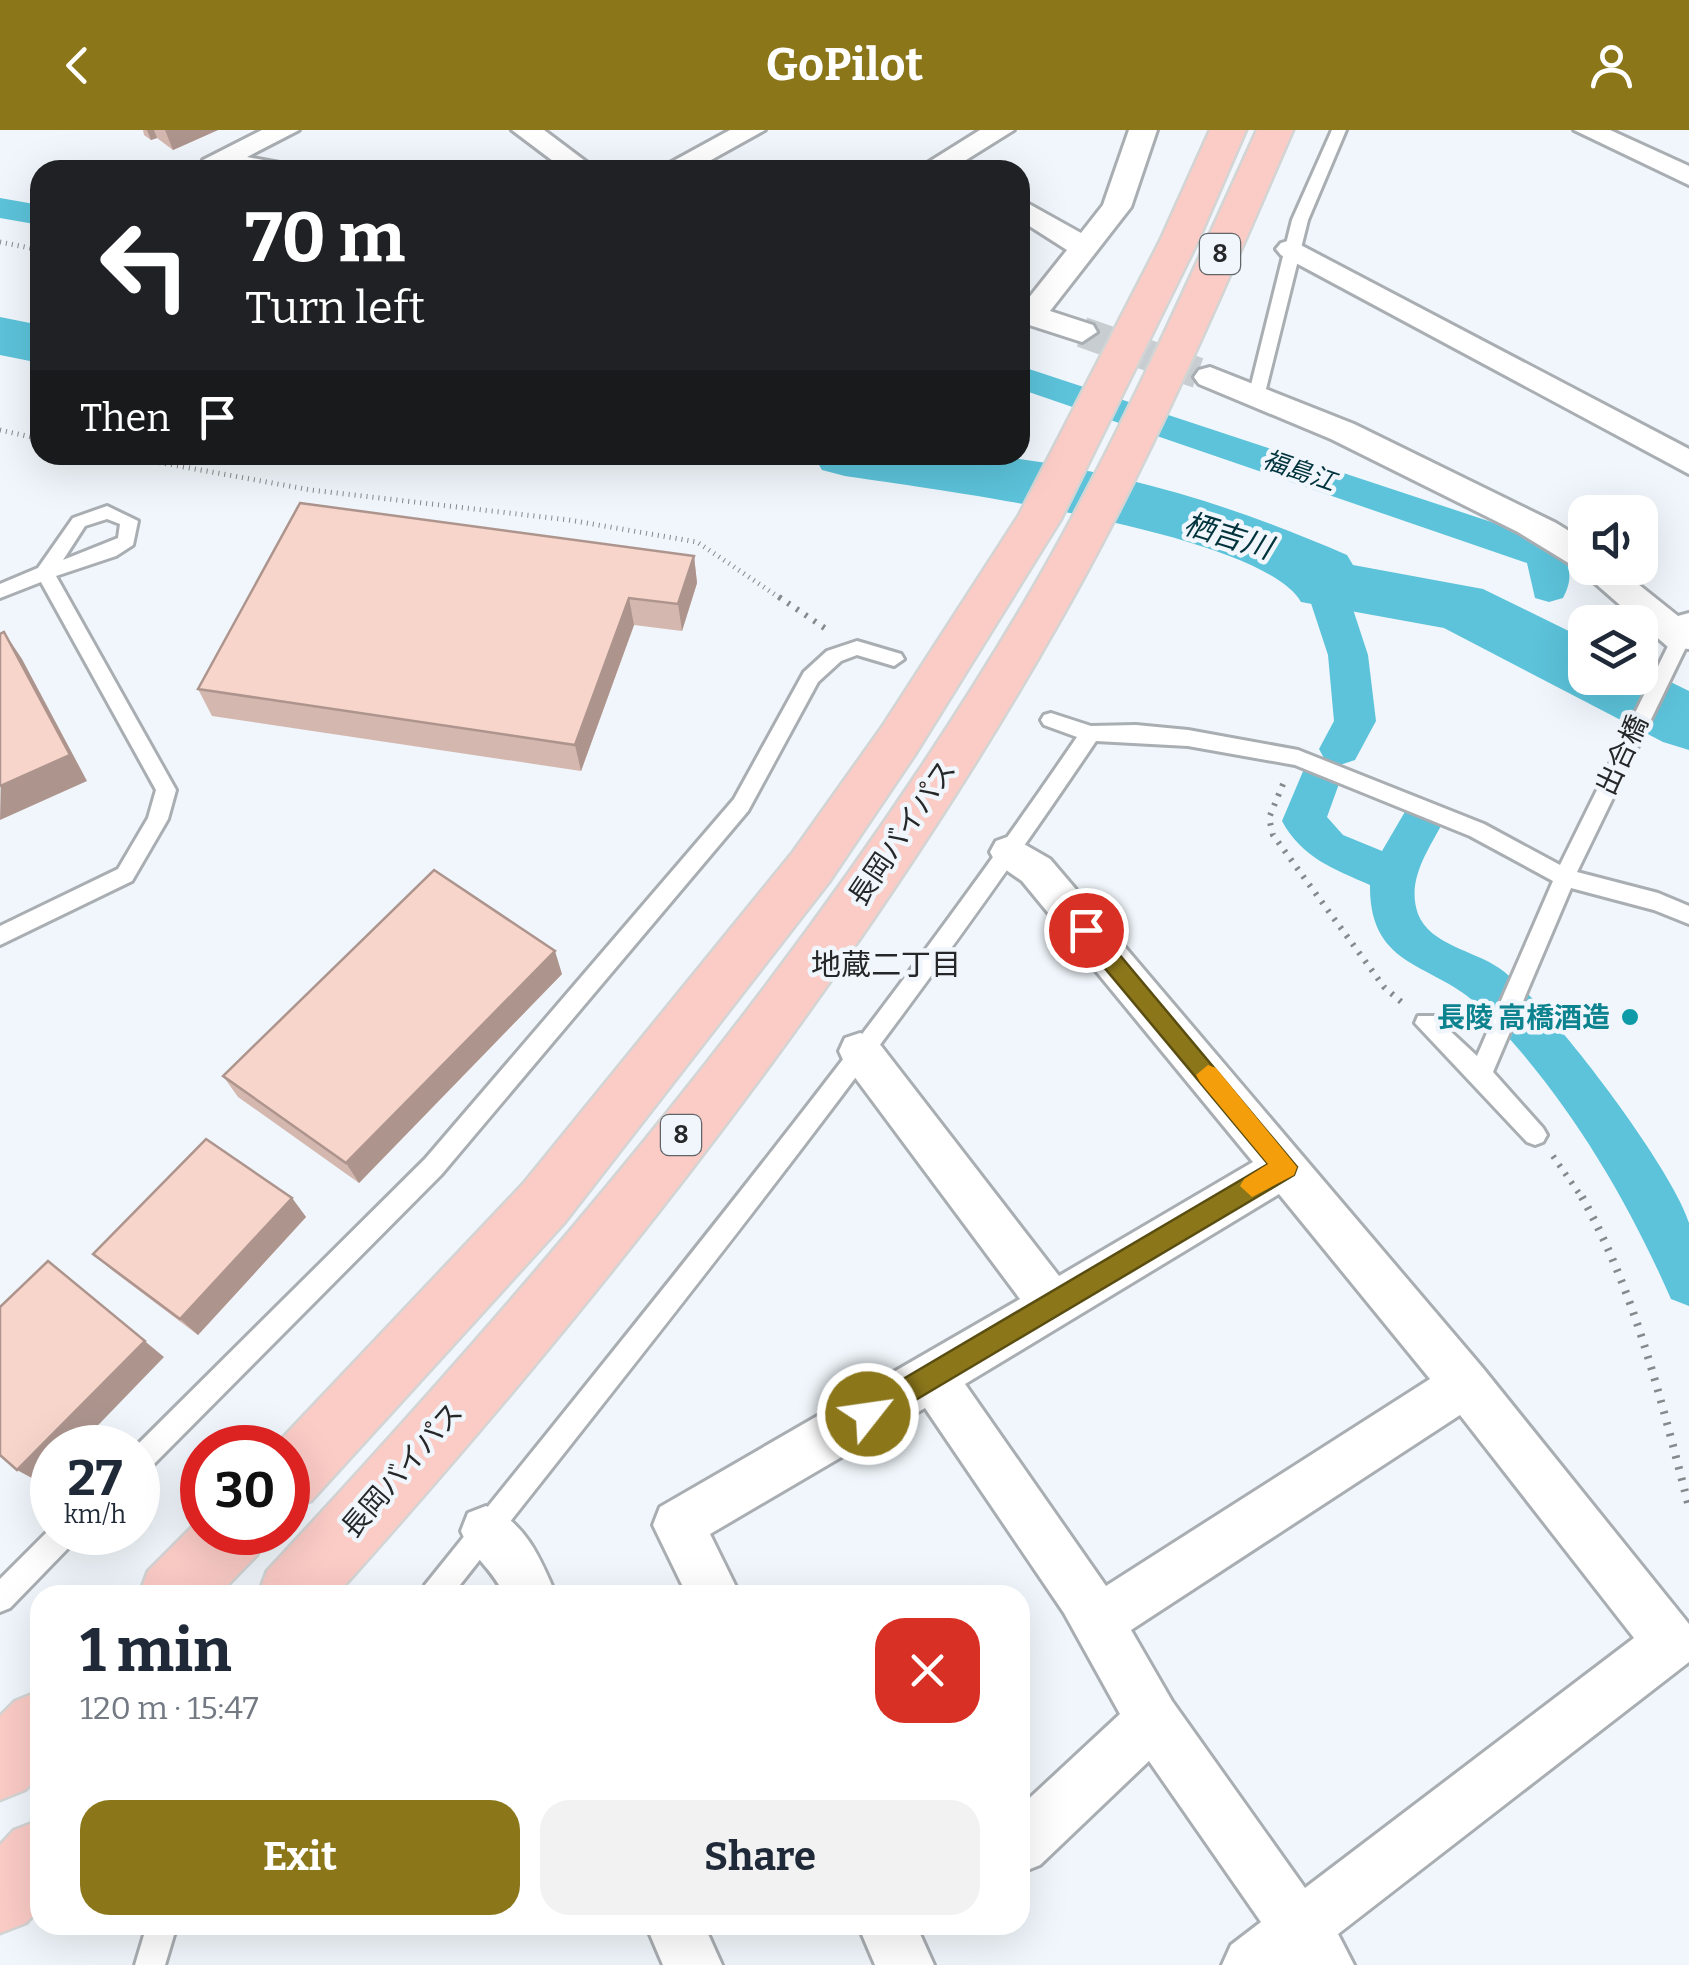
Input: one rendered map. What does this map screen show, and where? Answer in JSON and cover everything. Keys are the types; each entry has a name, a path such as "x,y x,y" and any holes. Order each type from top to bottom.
{"highway":[{"name":"長岡バイパス","path":"299,1585 511,1347 700,1112 858,901 1001,630 1039,519 1120,362 1228,130"},
{"name":"長岡バイパス","path":"310,1454 544,1203 1001,630 1090,527 1166,378 1275,130"},
{"path":"182,1585 211,1555"},
{"path":"0,1765 30,1736"},
{"path":"0,1896 30,1866"}],"street":[{"path":"217,160 284,130"},
{"path":"526,130 569,160"},
{"path":"690,160 751,130"},
{"path":"956,160 1000,130"},
{"path":"1030,308 1117,206 1143,130"},
{"path":"1588,130 1689,176"},
{"path":"1030,214 1083,246"},
{"path":"1292,249 1689,464"},
{"path":"1030,314 1082,332"},
{"path":"1210,377 1257,393 1382,448 1531,523 1568,548"},
{"path":"1616,585 1680,639"},
{"path":"1010,852 1036,870 1285,1167 1465,1384 1671,1643 1312,1946 1251,1965"},
{"path":"860,1052 1052,1304"},
{"path":"709,1585 678,1525 1285,1167"},
{"path":"932,1377 1098,1621 1153,1720 1312,1946"},
{"path":"1098,1621 1465,1384"},
{"path":"486,1531 517,1564 526,1585"},
{"path":"1030,1835 1153,1720"},
{"path":"679,1935 693,1965"},
{"path":"891,1935 905,1965"}],"lane":[{"path":"1257,393 1292,249 1339,130"},
{"path":"0,591 46,572 166,790 158,820 126,875 0,936"},
{"name":"出合橋","path":"1485,1066 1574,856 1680,639"},
{"path":"160,1440 433,1167 741,805 811,677 834,656 857,648 894,659"},
{"path":"1051,720 1090,734 1136,732 1298,758 1478,830 1566,878 1658,902 1689,915"},
{"path":"443,1585 764,1180 1010,852 1090,734"},
{"path":"1426,1023 1485,1066 1535,1134"},
{"path":"0,1598 43,1555"},
{"path":"150,1965 159,1935"}],"path":[{"path":"0,242 30,248"},
{"path":"0,430 30,437"},
{"path":"173,465 311,490 569,520 697,542 857,648"},
{"path":"1298,758 1274,799 1269,818 1274,835 1384,988 1426,1023"},
{"path":"1535,1134 1566,1172 1604,1236 1635,1313 1689,1507"}],"building":[{"path":"300,503 694,556 678,604 629,598 575,745 198,689"},
{"path":"4,632 70,755 0,786 0,634"},
{"path":"434,870 555,951 346,1163 223,1076"},
{"path":"206,1139 292,1198 180,1319 93,1254"},
{"path":"48,1261 145,1341 62,1425 30,1425 30,1457 17,1470 0,1455 0,1307"}],"waterway":[{"name":"福島江","path":"0,208 30,213"},
{"name":"栖吉川","path":"0,336 30,342"},
{"name":"福島江","path":"1030,380 1541,553 1551,566 1549,588"},
{"name":"栖吉川","path":"913,465 1089,494 1209,526 1323,572 1325,585 1459,606 1568,661"},
{"name":"福島江","path":"1325,585 1348,655 1355,721 1340,749"},
{"name":"栖吉川","path":"1634,695 1689,723"},
{"name":"福島江","path":"1319,781 1304,821 1328,847 1391,875"},
{"name":"福島江","path":"1421,822 1395,872 1393,898 1401,927 1419,948 1494,991 1551,1055 1630,1166 1689,1282"}],"tunnel":[{"path":"1082,332 1210,377"}],"slow traffic":[{"path":"1208,1075 1285,1167 1252,1186"}],"place":[{"name":"長陵 高橋酒造","path":"1630,1017"}],"district":[{"name":"地蔵二丁目","path":"886,965"}],"route":[{"path":"868,1414 1285,1167 1086,930"}]}
